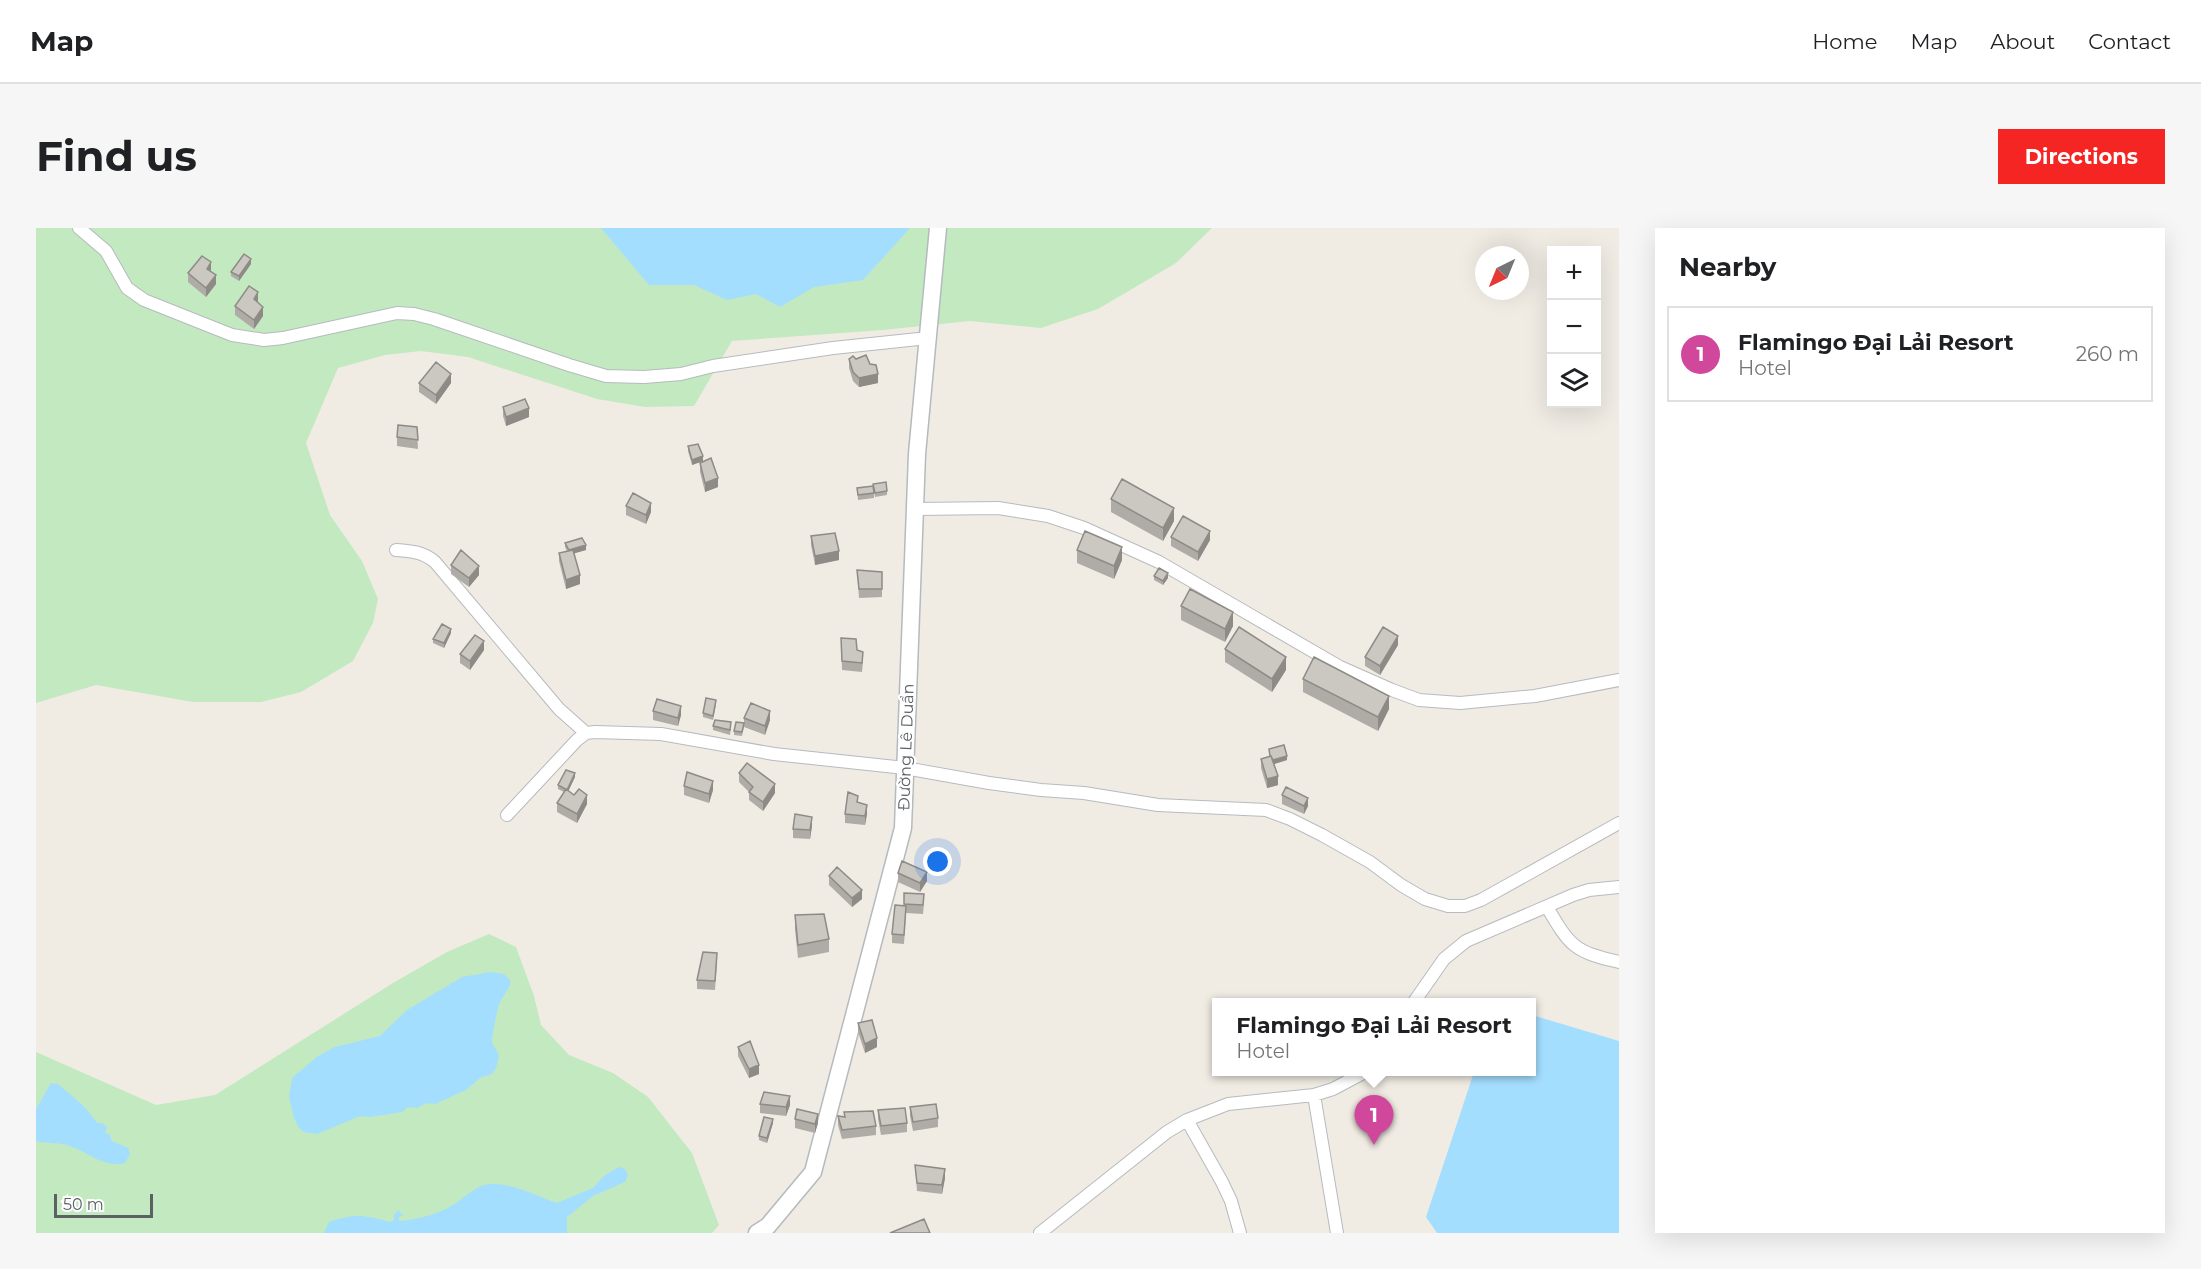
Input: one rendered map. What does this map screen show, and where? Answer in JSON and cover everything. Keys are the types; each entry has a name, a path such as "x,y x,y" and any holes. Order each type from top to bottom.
{"main road":[{"name":"Đường Lê Duẩn","path":"757,1233 768,1226 813,1172 903,828 917,454 938,228"}],"street":[{"path":"80,228 106,250 119,277 134,294 165,309 232,335 264,340 283,338 397,313 414,314 569,366 606,376 644,377 681,374 713,366 833,348 928,338"},
{"path":"915,509 998,508 1048,516 1084,528 1159,562 1340,667 1419,700 1460,702 1535,696 1619,680"},
{"path":"396,550 417,552 435,562 559,709 586,733"},
{"path":"507,815 563,754 586,733 660,734 774,754 905,768 989,783 1084,793 1158,805 1266,810 1332,840 1425,899 1448,906 1465,906 1481,900 1619,823"},
{"path":"1417,998 1438,967 1455,948 1466,941 1589,890 1619,886"},
{"path":"1547,906 1561,930 1580,951 1593,957 1619,962"},
{"path":"1040,1233 1167,1132 1187,1120 1228,1104 1314,1095 1333,1089 1356,1076"},
{"path":"1314,1095 1337,1233"},
{"path":"1187,1120 1222,1182 1231,1202 1240,1233"}],"green space":[{"path":"36,228 1212,228 1176,263 1098,309 1041,328 970,321 732,341 694,406 645,407 597,399 468,357 421,351 385,355 338,368 306,443 330,515 362,561 378,599 373,623 353,661 301,692 261,702 193,702 96,685 36,703"},
{"path":"489,934 516,947 534,996 541,1025 569,1055 613,1073 648,1097 692,1153 719,1225 712,1233 36,1233 36,1052 156,1105 215,1095 393,983 447,952"}],"water":[{"path":"601,228 910,228 863,280 814,287 780,307 756,294 727,300 694,285 649,285"},
{"path":"491,972 504,974 511,981 500,1002 495,1022 492,1043 499,1056 492,1074 480,1078 466,1090 435,1104 426,1103 417,1108 408,1107 402,1112 370,1117 360,1116 317,1134 304,1132 299,1128 289,1097 292,1078 318,1056 335,1047 380,1036 407,1010 462,977"},
{"path":"1536,1016 1619,1041 1619,1233 1437,1233 1426,1217 1473,1076 1536,1076"},
{"path":"51,1083 58,1084 84,1107 97,1123 102,1123 107,1127 105,1133 109,1134 112,1141 128,1148 130,1154 125,1163 103,1162 70,1146 36,1141 36,1109"},
{"path":"619,1167 625,1169 628,1175 625,1182 593,1196 567,1217 567,1233 324,1233 329,1222 346,1217 366,1217 390,1222 394,1220 394,1215 398,1210 403,1215 399,1217 399,1221 427,1216 453,1205 475,1189 489,1184 516,1188 557,1203 593,1188 604,1176"}],"building":[{"path":"244,254 251,259 239,276 231,272"},
{"path":"202,256 211,262 207,269 216,275 206,288 188,273"},
{"path":"249,286 258,292 254,299 263,307 254,320 235,306"},
{"path":"866,355 870,364 876,365 878,374 859,378 853,372 849,359 853,356 856,359"},
{"path":"436,362 451,374 436,395 419,383"},
{"path":"525,399 529,408 506,417 503,407"},
{"path":"398,425 417,427 418,440 397,437"},
{"path":"698,444 703,456 692,460 688,446"},
{"path":"711,458 718,478 705,483 700,463"},
{"path":"1122,479 1174,508 1163,528 1111,499"},
{"path":"886,482 887,491 875,493 873,484"},
{"path":"873,486 874,493 858,495 857,488"},
{"path":"633,493 651,503 646,515 626,506"},
{"path":"1183,516 1210,531 1198,552 1171,537"},
{"path":"1085,531 1122,547 1114,566 1077,550"},
{"path":"835,533 839,551 815,556 811,536"},
{"path":"582,538 586,545 569,550 565,543"},
{"path":"461,550 479,566 469,578 451,565"},
{"path":"573,550 580,575 566,580 559,553"},
{"path":"1159,568 1168,573 1163,581 1154,576"},
{"path":"857,570 882,572 882,589 859,589"},
{"path":"1190,589 1233,612 1225,629 1181,606"},
{"path":"442,624 451,629 444,643 433,639"},
{"path":"1239,627 1286,657 1272,679 1225,649"},
{"path":"1383,627 1398,636 1380,666 1365,657"},
{"path":"475,635 484,641 470,661 460,654"},
{"path":"841,638 856,639 857,650 863,652 862,663 842,661"},
{"path":"1314,657 1389,696 1378,717 1303,679"},
{"path":"706,698 716,700 713,716 703,713"},
{"path":"657,699 681,706 678,718 653,711"},
{"path":"751,703 770,711 765,726 744,718"},
{"path":"715,720 731,722 730,730 713,726"},
{"path":"736,722 744,723 742,732 734,731"},
{"path":"1284,745 1287,756 1273,760 1269,749"},
{"path":"1271,756 1278,776 1267,779 1261,759"},
{"path":"747,763 775,784 763,802 749,792 753,787 739,773"},
{"path":"566,770 575,773 567,790 558,785"},
{"path":"687,772 713,781 709,794 684,786"},
{"path":"1286,787 1308,798 1304,806 1282,795"},
{"path":"566,789 574,795 579,789 587,795 577,814 557,803"},
{"path":"848,792 858,796 857,802 867,805 865,816 845,814"},
{"path":"795,814 812,817 810,830 793,829"},
{"path":"902,861 927,872 920,883 898,873"},
{"path":"837,867 862,890 852,898 829,876"},
{"path":"904,893 924,894 923,905 904,904"},
{"path":"895,905 906,906 904,935 892,934"},
{"path":"824,914 829,939 798,945 795,915"},
{"path":"703,952 717,953 715,981 697,980"},
{"path":"872,1020 877,1038 865,1044 858,1023"},
{"path":"750,1041 759,1065 749,1069 738,1047"},
{"path":"764,1092 790,1096 786,1107 760,1104"},
{"path":"936,1104 938,1118 913,1122 910,1107"},
{"path":"905,1108 907,1123 881,1126 878,1110"},
{"path":"797,1109 818,1114 815,1124 795,1119"},
{"path":"873,1111 876,1126 842,1130 838,1116 845,1117 844,1112"},
{"path":"764,1117 773,1119 767,1138 759,1136"},
{"path":"915,1165 945,1169 942,1185 917,1183"},
{"path":"924,1219 930,1233 890,1233"}],"place":[{"name":"Flamingo Đại Lải Resort","path":"1374,1145"}]}
